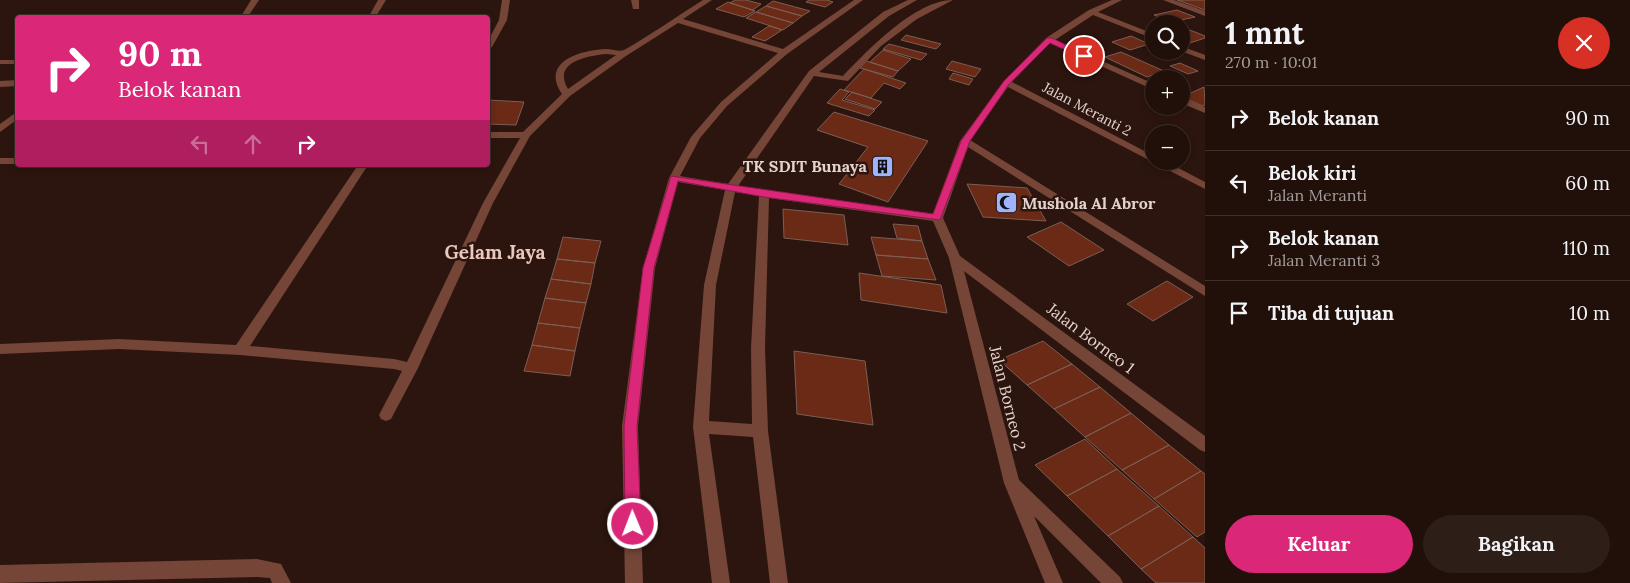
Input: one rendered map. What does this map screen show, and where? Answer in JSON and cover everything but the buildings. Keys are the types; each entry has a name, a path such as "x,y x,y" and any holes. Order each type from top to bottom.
{"street":[{"path":"245,15 255,0"},
{"path":"373,15 382,0"},
{"path":"490,43 503,20 506,0"},
{"path":"386,415 411,368 488,203 526,135 567,94 622,54 677,20 690,5 708,0"},
{"path":"634,583 630,426 649,268 678,178 696,137 724,104 784,52 859,0"},
{"path":"721,583 701,427 710,284 731,188 812,73 886,14 913,0"},
{"path":"812,73 845,79 878,44 914,18 948,0"},
{"path":"678,178 764,194 937,218 965,141 1007,83 1049,40 1092,12 1118,0"},
{"path":"1167,0 1205,14"},
{"path":"1092,12 1145,33"},
{"path":"677,20 784,52"},
{"path":"1049,40 1145,83"},
{"path":"567,94 559,77 560,72 568,63 594,52 616,51 622,54"},
{"path":"1190,52 1205,58"},
{"path":"0,62 15,62"},
{"path":"0,84 15,83"},
{"name":"Jalan Meranti 2","path":"1007,83 1145,155"},
{"path":"1190,104 1205,110"},
{"path":"0,130 15,117"},
{"path":"490,135 526,135"},
{"path":"965,141 1205,292"},
{"path":"0,161 15,161"},
{"path":"240,350 362,167"},
{"name":"Jalan Meranti 2","path":"1174,170 1205,186"},
{"path":"764,194 758,348 760,431 779,583"},
{"name":"Jalan Borneo 2","path":"937,218 956,258 1012,483 1054,583"},
{"name":"Jalan Borneo 1","path":"956,258 1205,446"},
{"path":"0,349 119,344 240,350 394,364 411,368"},
{"path":"701,427 760,431"},
{"path":"1012,483 1114,583"},
{"path":"0,574 257,568 275,570 282,583"}],"place":[{"name":"TK SDIT Bunaya","path":"883,166"},
{"name":"Mushola Al Abror","path":"1006,203"}],"district":[{"name":"Gelam Jaya","path":"495,252"}],"route":[{"path":"633,524 630,426 649,268 674,178 764,194 937,218 965,141 1007,83 1049,40 1084,56"}]}
